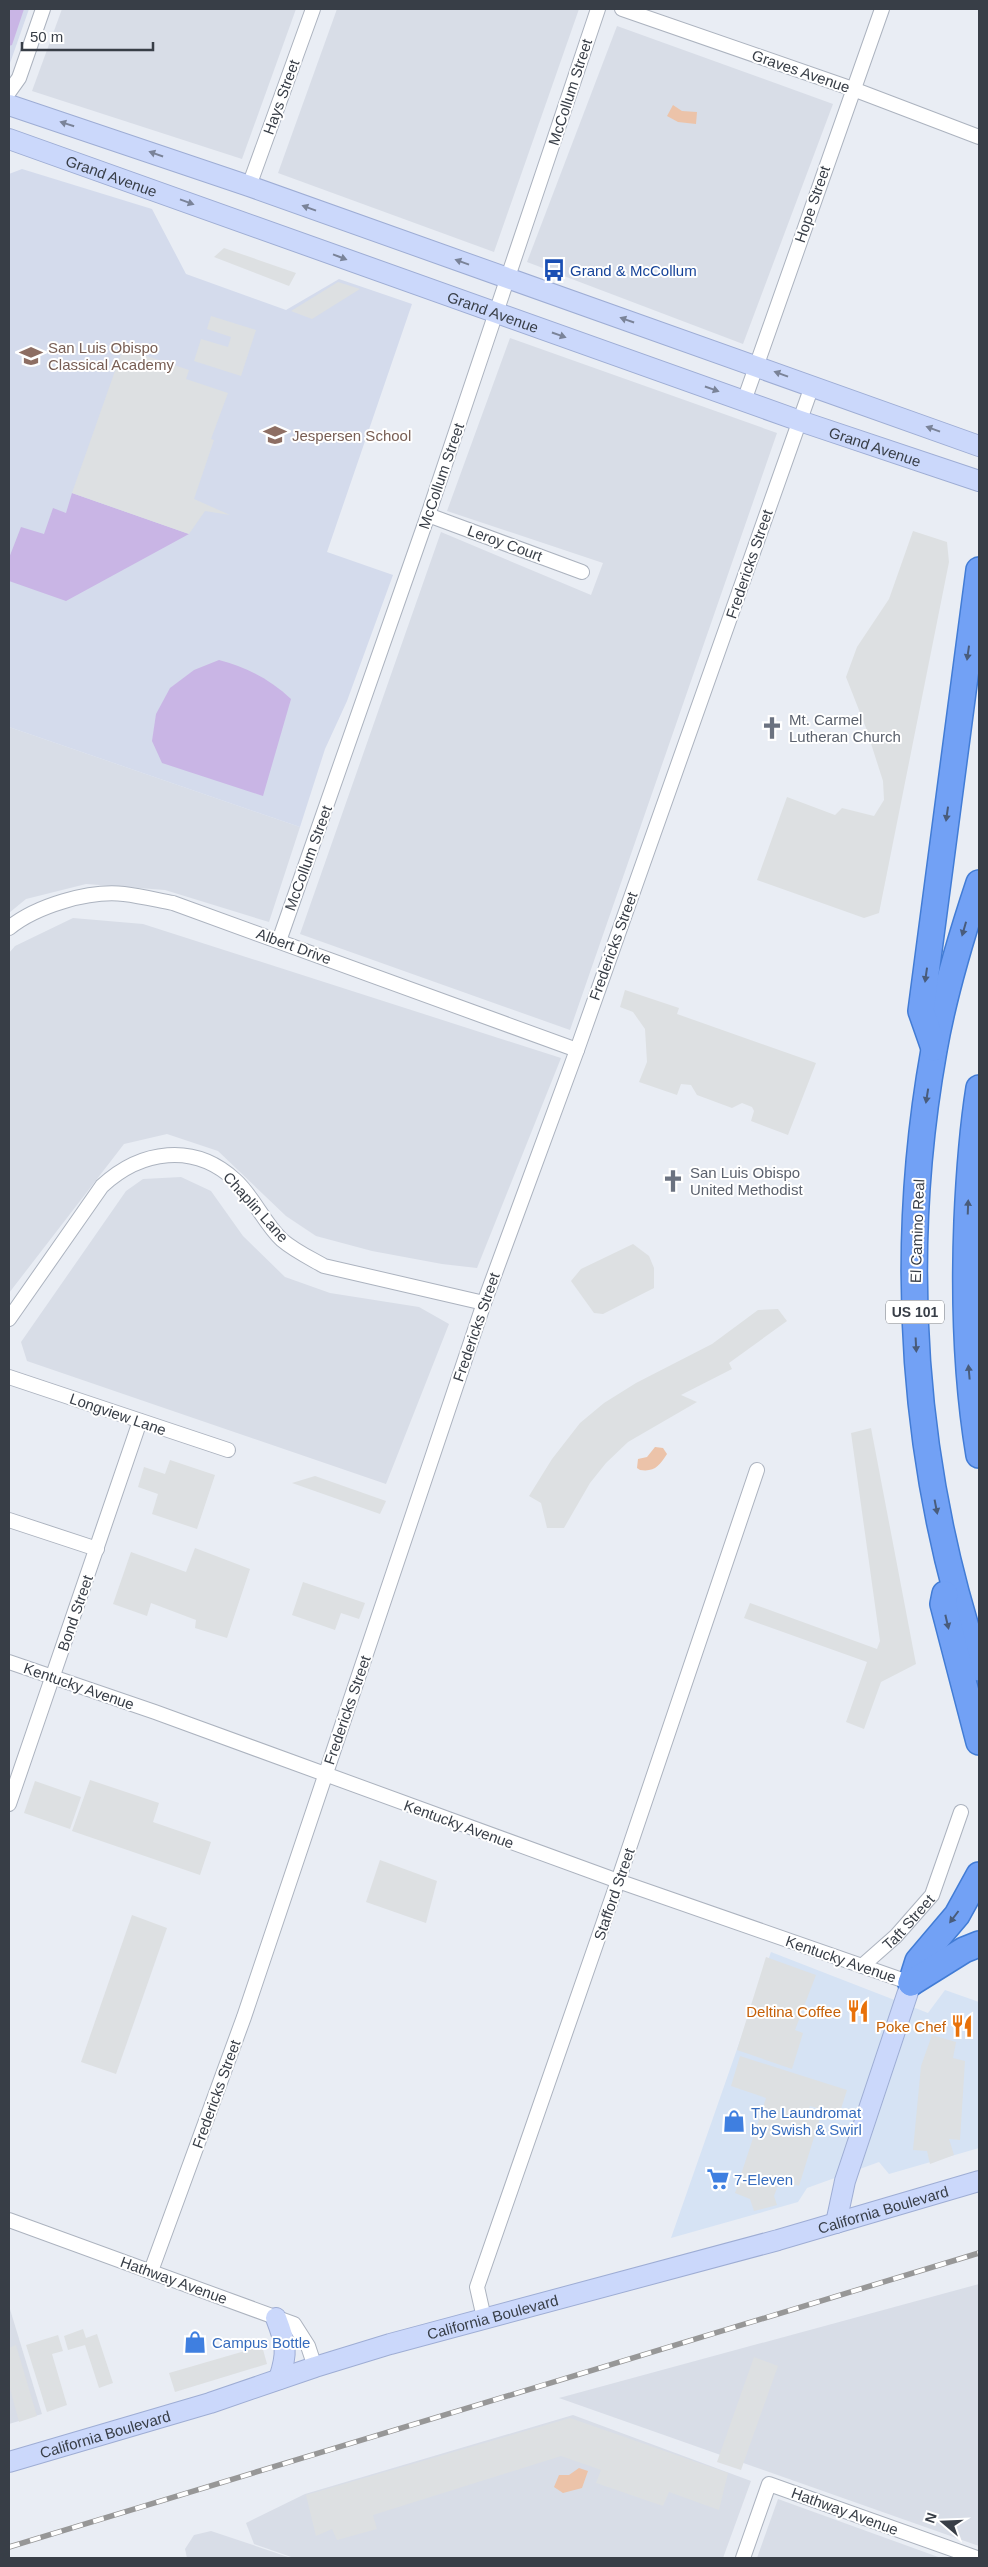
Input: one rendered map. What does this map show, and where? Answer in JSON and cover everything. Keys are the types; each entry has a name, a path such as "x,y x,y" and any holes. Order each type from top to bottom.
{"highway":[{"path":"934,1048 921,1011 979,570"},
{"name":"El Camino Real","path":"979,883 951,976 934,1048 923,1119 916,1213 914,1289 922,1416 935,1503 951,1575 979,1668"},
{"name":"US 101","path":"979,1088 970,1160 965,1273 968,1359 979,1455"},
{"path":"965,1273 979,1233"},
{"path":"951,1575 943,1604 979,1742"},
{"path":"911,1983 918,1961 957,1915 979,1875"},
{"path":"911,1983 955,1955 979,1944"}],"street":[{"path":"9,92 19,78 43,9"},
{"name":"Hays Street","path":"249,186 312,9"},
{"name":"McCollum Street","path":"279,941 428,515 598,9"},
{"name":"Graves Avenue","path":"622,9 853,89 979,137"},
{"name":"Hope Street","path":"744,401 882,9"},
{"path":"9,105 249,186 979,446"},
{"name":"Grand Avenue","path":"9,139 800,421 979,481"},
{"name":"Fredericks Street","path":"151,2271 238,2034 381,1614 420,1488 484,1303 577,1050 812,386"},
{"name":"Leroy Court","path":"428,515 582,572"},
{"name":"Albert Drive","path":"9,928 23,917 71,898 123,893 173,904 577,1050"},
{"name":"Chaplin Lane","path":"9,1320 102,1186 116,1173 133,1163 151,1157 170,1155 190,1156 221,1169 236,1180 266,1222 283,1240 302,1255 324,1266 484,1303"},
{"name":"Longview Lane","path":"9,1377 228,1450"},
{"name":"Bond Street","path":"9,1804 140,1422"},
{"name":"Stafford Street","path":"484,2318 477,2287 618,1881 757,1470"},
{"path":"9,1520 97,1549"},
{"name":"Kentucky Avenue","path":"9,1662 325,1774 618,1881 911,1983"},
{"name":"Taft Street","path":"862,1966 896,1936 932,1895 961,1812"},
{"path":"836,2223 845,2181 911,1983"},
{"name":"California Boulevard","path":"9,2462 210,2403 314,2367 484,2318 836,2223 979,2182"},
{"name":"Hathway Avenue","path":"9,2220 294,2324 308,2346 314,2367"},
{"path":"276,2318 283,2335 286,2357 279,2379"},
{"name":"Hathway Avenue","path":"743,2558 770,2484 977,2558"}],"shaded area":[{"path":"9,9 29,9 9,66"},
{"path":"9,9 24,9 12,45 9,46"},
{"path":"62,9 296,9 242,159 32,91"},
{"path":"337,9 579,9 494,252 278,173"},
{"path":"617,26 833,104 743,344 527,262"},
{"path":"673,105 682,111 697,112 696,124 678,122 667,116"},
{"path":"22,169 152,209 186,274 286,310 339,279 412,304 327,552 393,575 347,701 325,749 300,827 9,727 9,174"},
{"path":"224,248 296,273 289,286 214,257"},
{"path":"338,282 360,289 312,319 291,311"},
{"path":"211,316 256,330 241,376 194,361 201,339 228,347 231,337 207,329"},
{"path":"510,338 777,433 570,1030 300,934 441,532 591,595 603,563 447,511"},
{"path":"123,348 189,370 186,379 228,393 211,439 214,440 194,499 230,515 205,511 189,534 72,493"},
{"path":"72,493 189,534 66,601 9,581 9,558 21,527 44,534 53,508 66,513"},
{"path":"913,531 947,542 949,562 879,913 864,918 757,880 787,797 835,815 842,808 874,816 884,800 883,781 866,728 846,677 857,647 889,599"},
{"path":"219,660 239,666 257,675 275,685 291,699 263,796 162,763 152,741 156,714 170,688 194,670"},
{"path":"9,727 300,827 269,922 165,890 86,884 26,899 9,913"},
{"path":"73,918 143,924 561,1058 477,1268 442,1264 372,1251 316,1236 286,1216 218,1151 167,1134 124,1144 9,1293 9,953 15,946"},
{"path":"625,990 679,1008 677,1014 816,1063 788,1135 751,1121 754,1111 752,1107 742,1103 732,1108 697,1095 691,1085 681,1084 677,1095 639,1082 647,1062 645,1029 633,1012 620,1007"},
{"path":"181,1177 211,1191 243,1236 285,1277 330,1293 419,1307 449,1324 386,1484 27,1361 21,1342 126,1191 143,1179"},
{"path":"633,1244 649,1256 654,1268 654,1288 603,1314 594,1313 571,1281 581,1269"},
{"path":"778,1309 787,1321 729,1363 732,1369 681,1395 697,1402 628,1442 606,1463 590,1483 564,1528 547,1528 541,1503 529,1496 552,1459 580,1423 604,1403 636,1383 712,1344 758,1310"},
{"path":"871,1428 916,1664 881,1682 864,1729 846,1722 867,1662 744,1618 750,1603 877,1649 880,1641 851,1433"},
{"path":"655,1447 663,1448 667,1454 662,1462 649,1470 637,1468 638,1459 647,1457"},
{"path":"170,1460 215,1475 197,1529 152,1514 158,1494 138,1487 144,1467 165,1474"},
{"path":"315,1476 386,1501 380,1514 292,1483"},
{"path":"195,1548 250,1569 227,1638 195,1628 196,1620 151,1603 147,1616 113,1604 131,1552 186,1572"},
{"path":"303,1582 365,1603 359,1619 341,1613 335,1630 292,1615"},
{"path":"90,1780 159,1803 153,1822 211,1842 200,1875 72,1831"},
{"path":"35,1781 81,1797 70,1829 24,1813"},
{"path":"380,1860 437,1881 426,1923 366,1902"},
{"path":"132,1915 167,1928 116,2074 81,2062"},
{"path":"771,1952 928,2013 945,1990 979,2002 979,2148 889,2174 879,2162 807,2188 798,2202 671,2238"},
{"path":"766,1957 816,1975 795,2030 803,2033 792,2069 737,2050"},
{"path":"932,2035 956,2042 953,2058 965,2061 960,2140 949,2139 954,2155 930,2164 927,2151 913,2150 921,2066"},
{"path":"740,2056 847,2090 839,2115 810,2106 807,2114 820,2118 799,2186 780,2180 774,2196 777,2205 754,2211 750,2199 735,2193 766,2098 731,2086"},
{"path":"979,2284 979,2546 559,2398"},
{"path":"9,2306 42,2414 9,2424"},
{"path":"83,2329 86,2338 97,2334 113,2383 99,2388 85,2345 68,2350 64,2336"},
{"path":"58,2335 63,2351 52,2354 67,2405 47,2412 26,2345"},
{"path":"16,2345 37,2416 19,2422 9,2385 9,2348"},
{"path":"262,2346 267,2364 175,2392 169,2373"},
{"path":"754,2357 778,2366 741,2470 717,2462"},
{"path":"573,2415 751,2481 723,2558 294,2558 254,2544 246,2523 305,2494"},
{"path":"570,2418 728,2473 719,2510 669,2492 663,2506 596,2483 601,2470 561,2456 373,2515 377,2529 337,2540 332,2529 316,2536 306,2495"},
{"path":"579,2468 588,2471 582,2488 563,2493 554,2487 559,2475 569,2475"},
{"path":"778,2499 941,2558 757,2558"},
{"path":"211,2531 291,2558 187,2558 185,2549 194,2535"}],"railway":[{"path":"9,2547 979,2253"}],"place":[{"name":"Grand & McCollum","path":"554,270"},
{"name":"San Luis Obispo Classical Academy","path":"31,356"},
{"name":"Jespersen School","path":"275,435"},
{"name":"Mt. Carmel Lutheran Church","path":"772,728"},
{"name":"San Luis Obispo United Methodist","path":"673,1181"},
{"name":"Deltina Coffee","path":"858,2011"},
{"name":"Poke Chef","path":"962,2026"},
{"name":"The Laundromat by Swish & Swirl","path":"734,2121"},
{"name":"7-Eleven","path":"718,2179"},
{"name":"Campus Bottle","path":"195,2342"}]}
